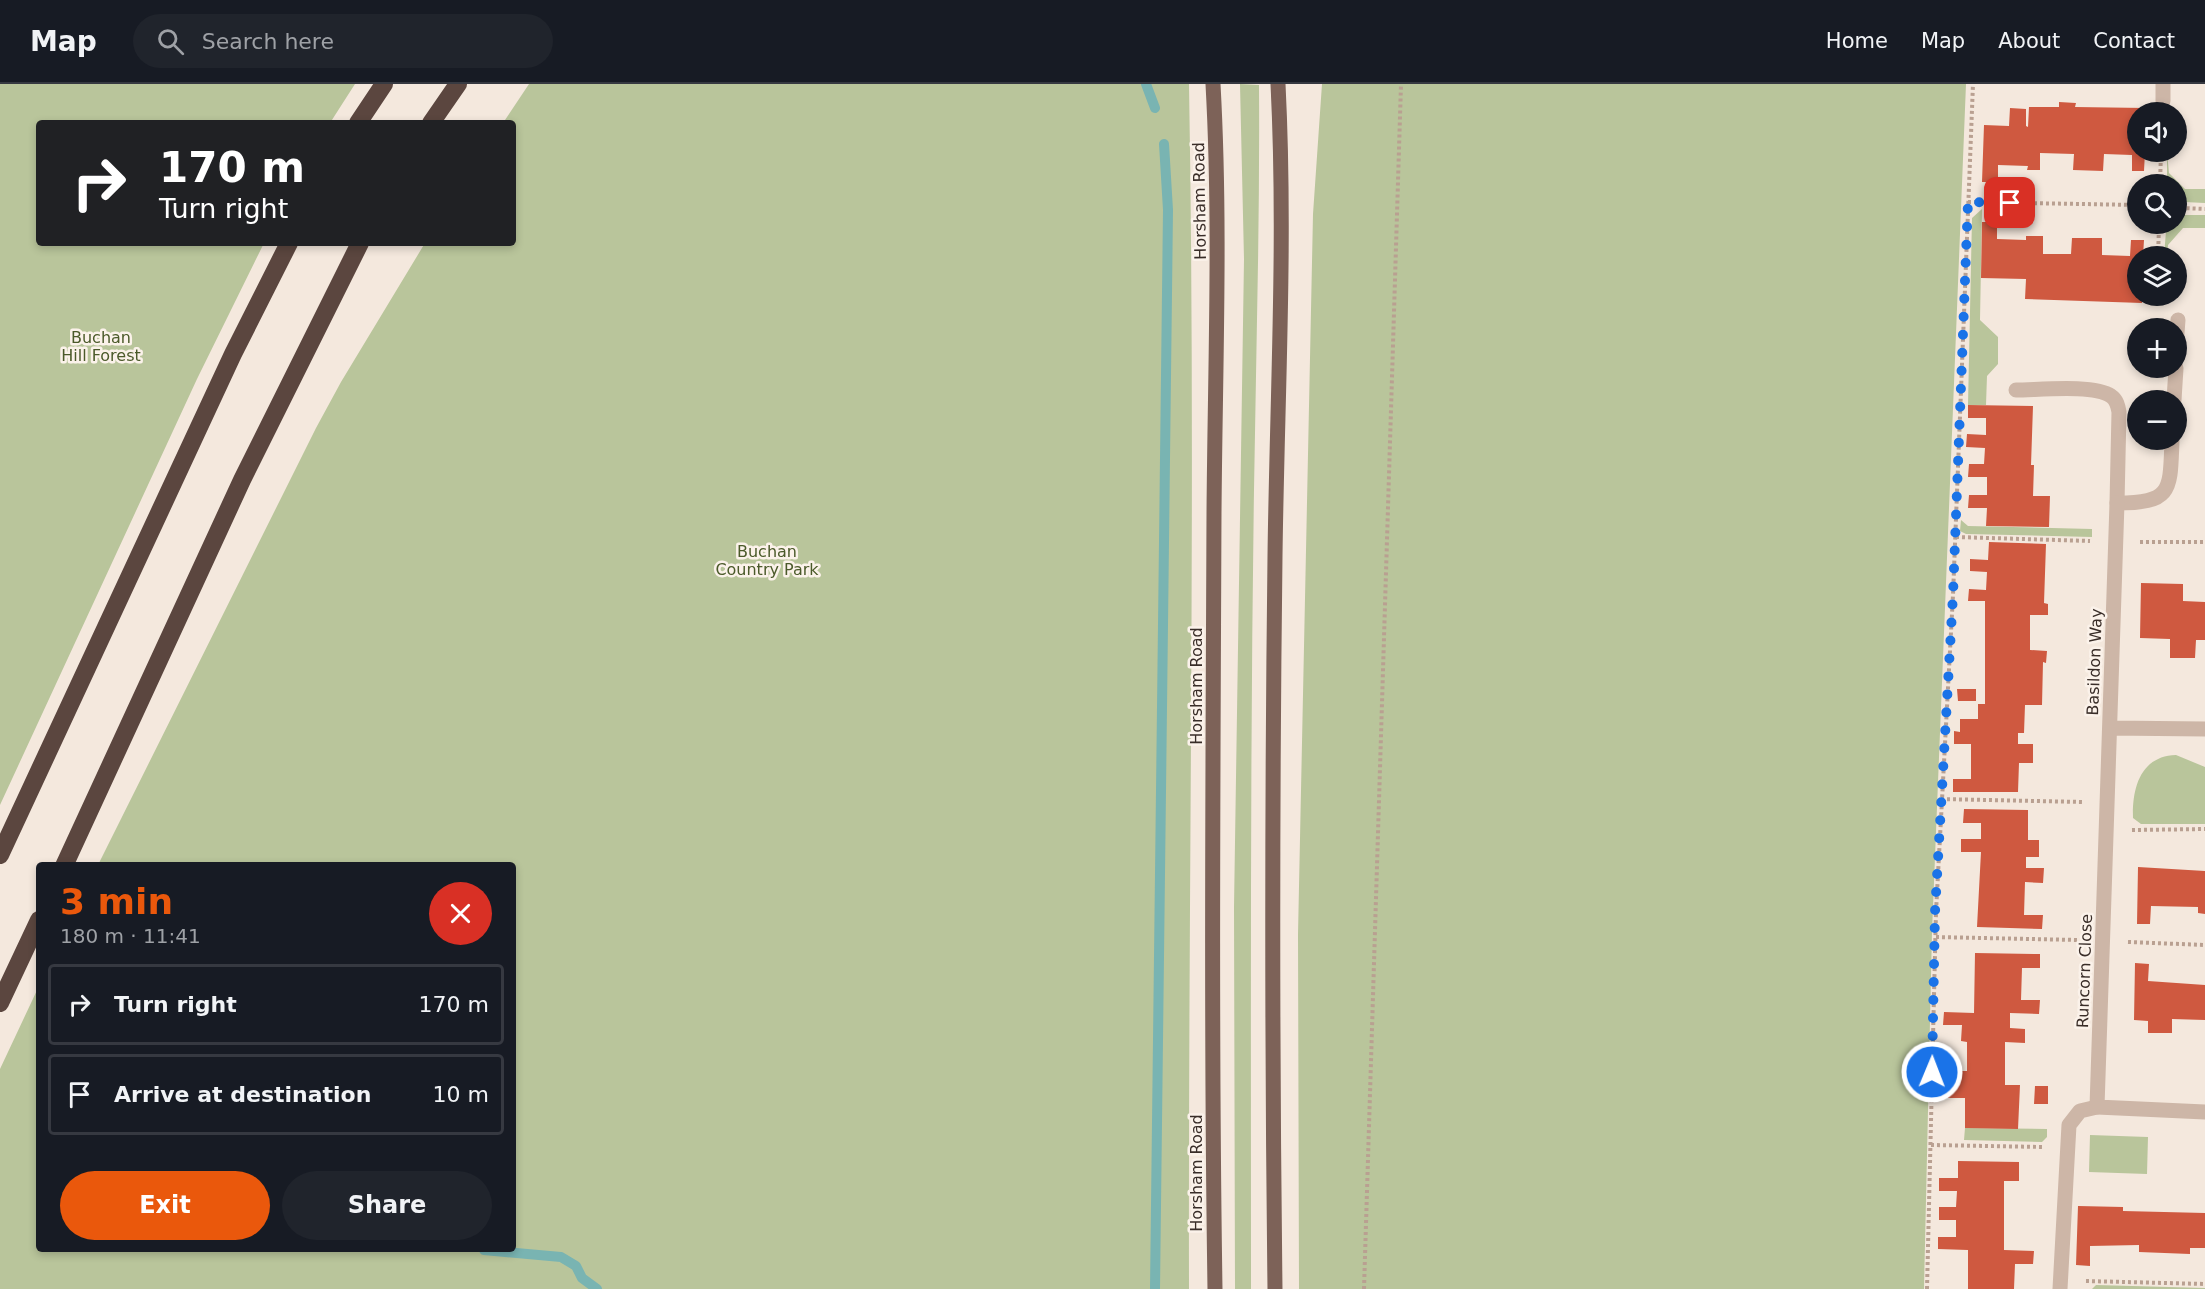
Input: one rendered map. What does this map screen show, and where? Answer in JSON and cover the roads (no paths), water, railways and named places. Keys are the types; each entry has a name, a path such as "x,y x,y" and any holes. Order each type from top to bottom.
{"highway":[{"path":"360,120 384,84"},
{"path":"433,120 458,84"},
{"path":"0,855 233,354 288,246"},
{"path":"66,862 247,470 359,246"},
{"path":"0,1004 36,926"}],"main road":[{"name":"Horsham Road","path":"1213,84 1218,166 1218,328 1214,522 1215,1289"},
{"path":"1275,1289 1272,1056 1275,590 1280,351 1278,84"}],"street":[{"path":"2163,84 2163,101"},
{"name":"Basildon Way","path":"2016,390 2103,392 2115,399 2119,412 2110,728 2205,729"},
{"path":"2117,503 2152,501 2163,494 2171,477 2172,450"},
{"name":"Runcorn Close","path":"2097,1107 2110,728"},
{"path":"2061,1285 2067,1148 2069,1125 2075,1115 2086,1109 2097,1107 2205,1112"}],"waterway":[{"path":"1146,84 1155,108"},
{"path":"1155,1289 1168,210 1164,144"},
{"path":"506,1252 561,1257 576,1266 582,1278 597,1289"}],"park label":[{"name":"Buchan Hill Forest","path":"101,346"},
{"name":"Buchan Country Park","path":"767,560"}]}
